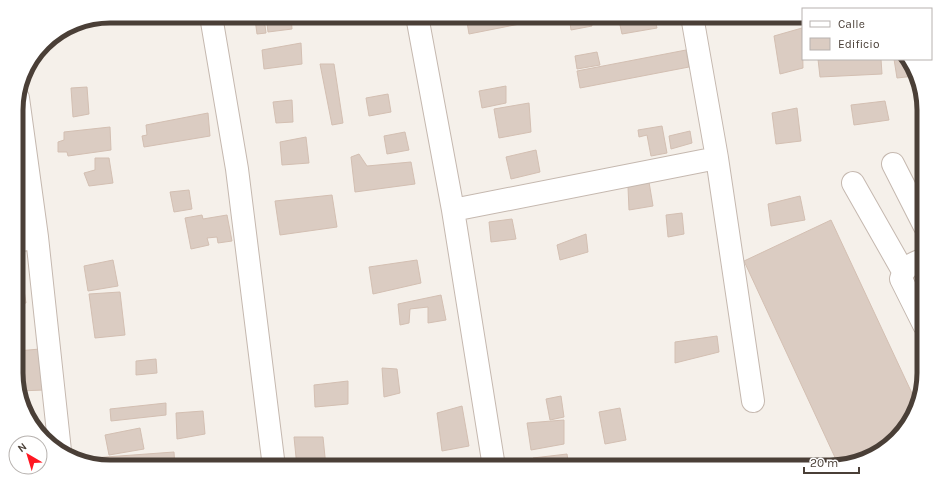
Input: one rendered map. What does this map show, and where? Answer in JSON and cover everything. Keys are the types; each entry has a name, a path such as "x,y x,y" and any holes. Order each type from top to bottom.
{"street":[{"path":"212,23 237,169 273,460"},
{"path":"418,23 453,210 487,460"},
{"path":"693,23 717,158 753,402"},
{"path":"453,210 717,158"},
{"path":"893,164 917,211"},
{"path":"23,176 27,239 59,443"},
{"path":"853,184 903,271"},
{"path":"917,262 903,271 901,279 917,311"}],"building":[{"path":"256,23 265,23 266,33 257,34"},
{"path":"267,23 292,23 292,29 268,32"},
{"path":"467,23 525,23 469,34"},
{"path":"570,23 591,23 592,26 571,30"},
{"path":"620,23 656,23 657,28 622,34"},
{"path":"802,28 803,68 780,74 774,36"},
{"path":"301,43 302,64 264,69 262,50"},
{"path":"686,50 689,67 580,88 577,71"},
{"path":"597,52 600,65 577,69 575,56"},
{"path":"818,60 881,60 882,74 820,77"},
{"path":"894,60 900,60 910,77 897,78"},
{"path":"320,64 334,64 343,123 332,125"},
{"path":"506,86 506,103 482,108 479,91"},
{"path":"87,87 89,114 73,117 71,88"},
{"path":"388,94 391,112 369,116 366,98"},
{"path":"292,100 293,122 276,123 273,102"},
{"path":"885,101 889,120 854,125 851,105"},
{"path":"529,103 531,132 499,138 494,109"},
{"path":"797,108 801,141 776,144 772,113"},
{"path":"208,113 210,136 144,147 142,136 147,135 146,125"},
{"path":"662,126 667,153 651,156 647,135 639,137 638,130"},
{"path":"110,127 111,150 68,156 67,152 58,152 58,142 64,140 64,132"},
{"path":"690,131 692,143 671,149 669,136"},
{"path":"405,132 409,150 387,154 384,136"},
{"path":"306,137 309,163 282,165 280,142"},
{"path":"536,150 540,172 511,179 506,157"},
{"path":"359,154 367,166 411,162 415,184 355,192 351,157"},
{"path":"95,158 109,158 113,183 89,186 84,173 95,170"},
{"path":"649,182 653,206 629,210 628,187"},
{"path":"189,190 192,209 174,212 170,192"},
{"path":"332,195 337,227 280,235 275,201"},
{"path":"800,196 805,220 771,226 768,204"},
{"path":"682,213 684,234 668,237 666,215"},
{"path":"202,215 203,219 227,215 232,241 218,243 217,237 207,238 209,245 191,249 185,218"},
{"path":"512,219 516,239 491,242 489,222"},
{"path":"831,220 913,396 908,411 902,421 887,438 878,445 858,455 836,460 744,261"},
{"path":"586,234 588,252 560,260 557,245"},
{"path":"113,260 118,286 88,291 84,266"},
{"path":"417,260 421,283 373,294 369,267"},
{"path":"23,284 26,303 23,303"},
{"path":"120,292 125,335 95,338 89,294"},
{"path":"441,295 446,320 428,323 428,307 410,309 409,323 400,325 398,304"},
{"path":"717,336 719,352 675,363 675,342"},
{"path":"40,349 44,390 25,391 23,373 23,350"},
{"path":"156,359 157,373 136,375 136,361"},
{"path":"382,368 397,369 400,393 384,397"},
{"path":"348,381 348,404 315,407 314,385"},
{"path":"561,396 564,417 550,420 546,399"},
{"path":"166,403 166,415 111,421 110,409"},
{"path":"462,406 469,446 442,451 437,413"},
{"path":"620,408 626,440 605,444 599,412"},
{"path":"203,411 205,434 177,439 176,413"},
{"path":"564,420 564,444 531,450 527,423"},
{"path":"140,428 144,449 109,455 105,435"},
{"path":"294,437 323,437 325,460 296,460"},
{"path":"174,452 175,460 110,460 93,458"},
{"path":"567,454 568,460 533,460 533,458"}]}
